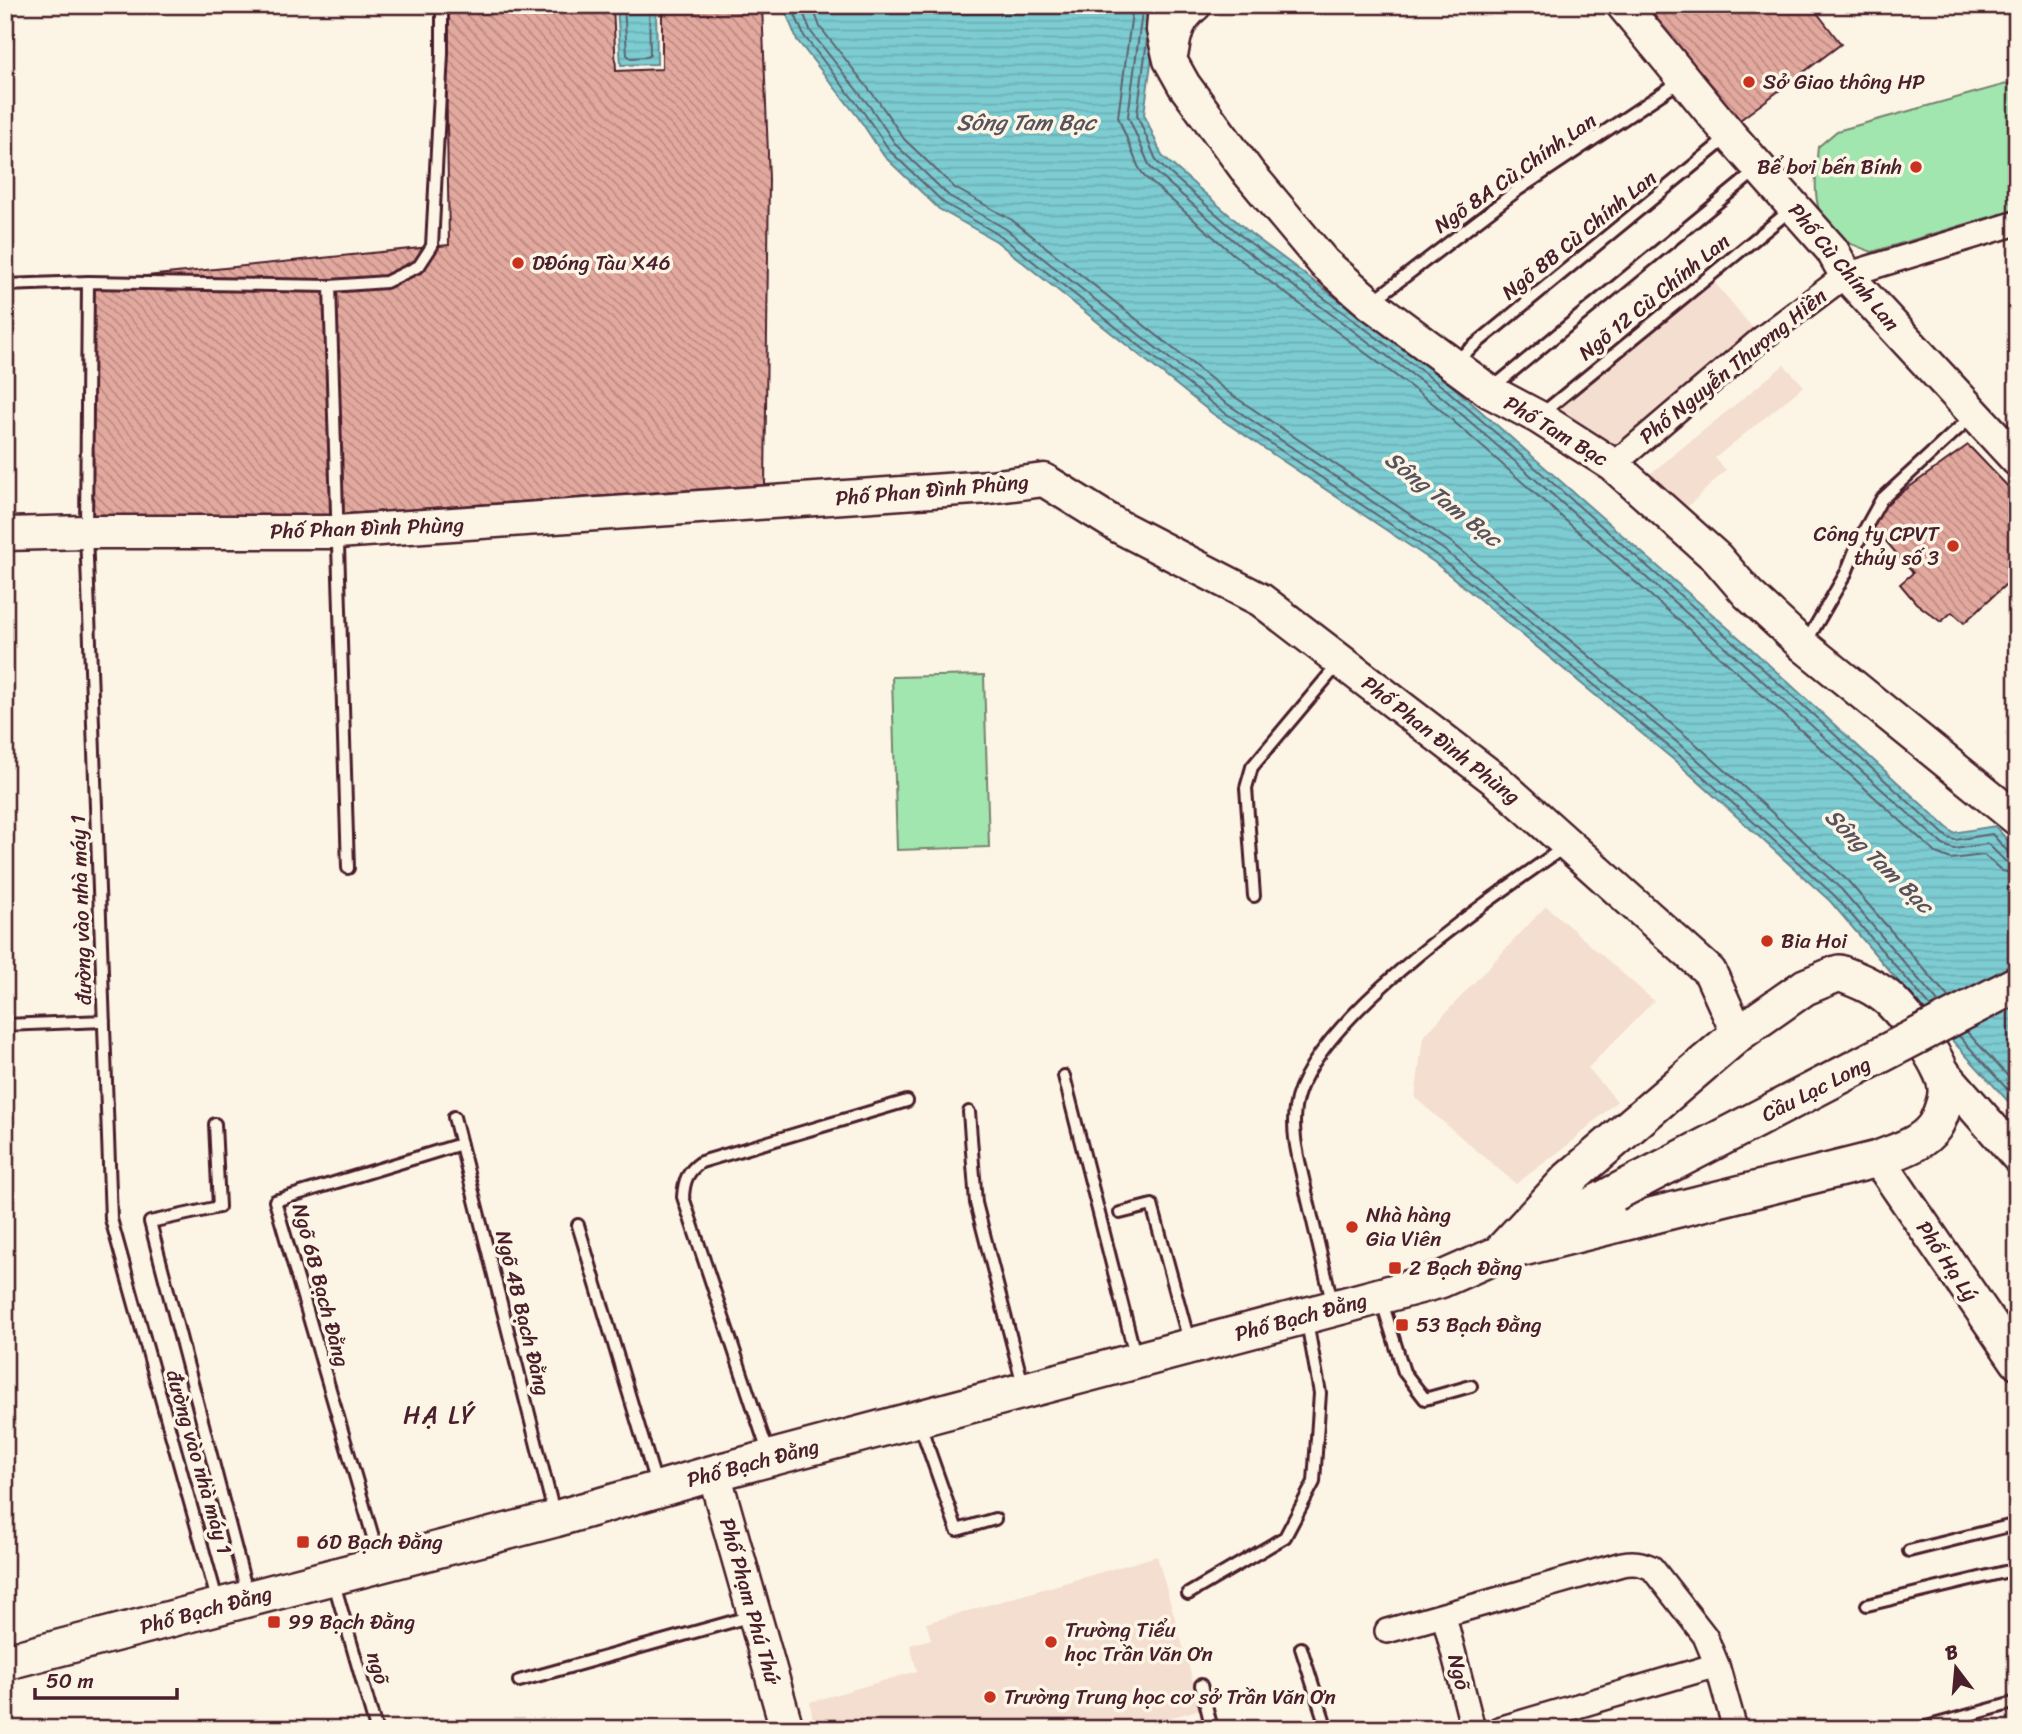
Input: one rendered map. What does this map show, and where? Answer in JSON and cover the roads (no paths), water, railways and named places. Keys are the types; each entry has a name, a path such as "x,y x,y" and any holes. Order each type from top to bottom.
{"main road":[{"name":"Phố Bạch Đằng","path":"1839,973 1866,983 1891,1001 1943,1072 1947,1091 1934,1126 1919,1142 1878,1159 1499,1254 1569,1179 1738,1034 1805,987 1839,973"},
{"name":"Cầu Lạc Long","path":"1615,1193 2017,984"},
{"name":"Phố Bạch Đằng","path":"5,1662 555,1519 714,1473 1440,1280 1499,1254 1615,1193"}],"street":[{"name":"Phố Tam Bạc","path":"1165,5 1163,30 1170,60 1184,85 1248,172 1324,263 1370,303 1489,391 1538,417 1613,465 1717,558 1748,594 1804,646 2017,819"},
{"path":"1170,60 1176,27 1186,12 1195,5"},
{"name":"Phố Cù Chính Lan","path":"1623,5 1730,135 1832,250 1846,275 2017,460"},
{"name":"Phố Nguyễn Thượng Hiền","path":"1613,465 1761,340 1846,275 2017,223"},
{"name":"Phố Phan Đình Phùng","path":"5,534 337,533 961,489 1044,480 1118,526 1261,600 1497,781 1710,972 1738,1034"},
{"path":"1943,1072 2017,1156"},
{"name":"Phố Hạ Lý","path":"1878,1159 2017,1362"},
{"name":"Phố Phạm Phú Thứ","path":"714,1473 787,1729"},
{"path":"1387,1632 1633,1562 1652,1568 1705,1636 1717,1665 1735,1729"},
{"name":"Ngõ","path":"1444,1616 1473,1729"},
{"path":"1499,1729 1717,1665"}],"lane":[{"path":"5,285 88,282 330,286 386,282 419,266 432,246 442,5"},
{"name":"Ngõ 8A Cù Chính Lan","path":"1370,303 1519,189 1684,79"},
{"name":"Ngõ 8B Cù Chính Lan","path":"1451,364 1730,135"},
{"path":"1489,391 1759,168"},
{"name":"Ngõ 12 Cù Chính Lan","path":"1538,417 1794,208"},
{"name":"đường vào nhà máy 1","path":"88,282 86,532 111,1219 234,1602"},
{"path":"330,286 348,868"},
{"path":"1804,646 1846,573 1860,538 1881,500 1976,413"},
{"path":"1254,896 1246,788 1252,767 1340,661"},
{"path":"1188,1594 1284,1537 1314,1482 1320,1394 1320,1312 1294,1137 1295,1105 1312,1063 1368,999 1475,910 1568,844"},
{"path":"5,1025 104,1021"},
{"path":"1064,1076 1137,1361"},
{"path":"770,1458 683,1197 684,1183 690,1170 701,1162 907,1101"},
{"path":"970,1112 976,1203 1025,1391"},
{"name":"Ngõ 4B Bạch Đằng","path":"454,1117 555,1519"},
{"path":"215,1124 219,1207 150,1222 234,1602"},
{"name":"Ngõ 6B Bạch Đằng","path":"381,1563 275,1201 461,1144"},
{"path":"1120,1213 1152,1205 1191,1347"},
{"path":"578,1225 658,1489"},
{"path":"1380,1296 1404,1372 1425,1399 1471,1386"},
{"path":"918,1419 957,1530 995,1519"},
{"path":"1909,1551 2017,1524"},
{"path":"1867,1605 2017,1569"},
{"name":"ngõ","path":"332,1577 372,1728"},
{"path":"519,1681 754,1615"},
{"path":"1301,1648 1326,1729"},
{"path":"1201,1685 1212,1729"},
{"path":"1919,1729 2017,1702"}],"water":[{"path":"617,5 656,5 657,64 621,65"},
{"name":"Sông Tam Bạc","path":"783,5 1159,5 1144,114 1162,156 1250,233 1451,385 1745,643 1953,833 1995,826 2017,851 2017,1111 1904,988 1830,901 1680,765 1434,562 1213,414 996,241 939,209 884,156 858,117 797,40"}],"place":[{"name":"Sở Giao thông HP","path":"1749,82"},
{"name":"Bể bơi bến Bính","path":"1916,167"},
{"name":"DĐóng Tàu X46","path":"518,263"},
{"name":"Công ty CPVT thủy số 3","path":"1953,546"},
{"name":"Bia Hoi","path":"1767,941"},
{"name":"Nhà hàng Gia Viên","path":"1352,1227"},
{"name":"2 Bạch Đằng","path":"1395,1268"},
{"name":"53 Bạch Đằng","path":"1402,1325"},
{"name":"6D Bạch Đằng","path":"303,1542"},
{"name":"99 Bạch Đằng","path":"274,1622"},
{"name":"Trường Tiểu học Trần Văn Ơn","path":"1051,1642"},
{"name":"Trường Trung học cơ sở Trần Văn Ơn","path":"990,1697"}],"district":[{"name":"HẠ LÝ","path":"440,1415"}]}
